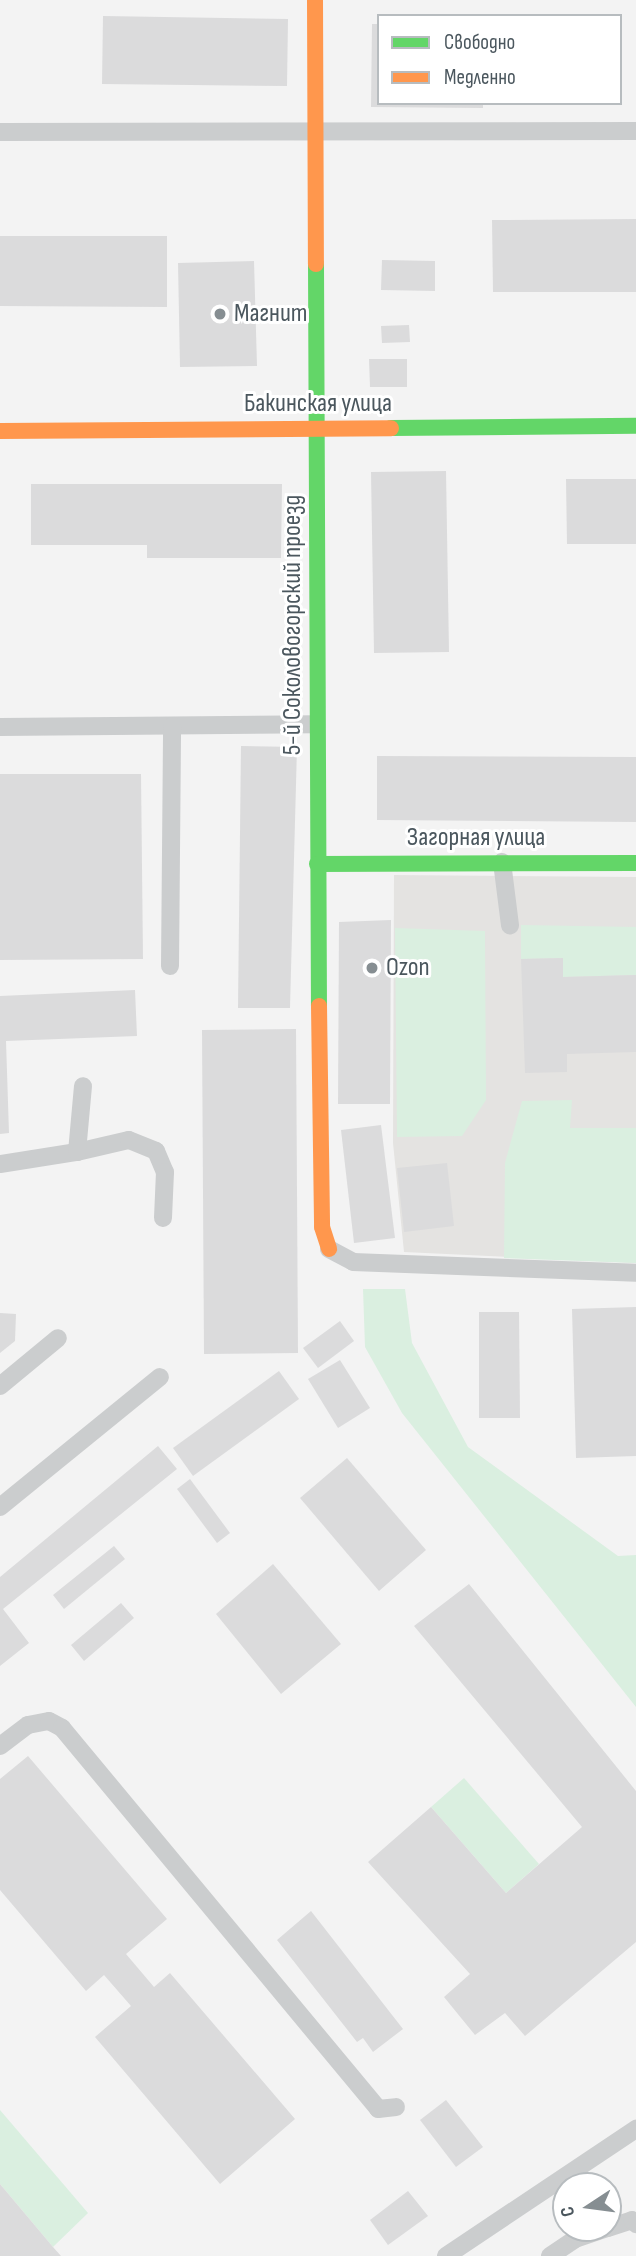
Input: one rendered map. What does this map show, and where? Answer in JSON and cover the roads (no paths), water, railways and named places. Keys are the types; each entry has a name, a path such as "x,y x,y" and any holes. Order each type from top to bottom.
{"street":[{"name":"5-й Соколовогорский проезд","path":"315,0 319,428 317,864 322,1227 329,1249"},
{"name":"Бакинская улица","path":"0,431 636,426"},
{"name":"Загорная улица","path":"317,864 636,863"}],"lane":[{"path":"0,132 636,131"},
{"path":"0,727 316,724"},
{"path":"170,966 173,726"},
{"path":"502,862 510,925"},
{"path":"77,1153 83,1086"},
{"path":"0,1164 77,1153 129,1140 156,1151 166,1172 163,1218"},
{"path":"329,1249 353,1262 636,1273"},
{"path":"0,1386 58,1338"},
{"path":"0,1507 160,1377"},
{"path":"0,1746 28,1725 49,1721 62,1728 378,2109 396,2107"},
{"path":"446,2256 636,2129"},
{"path":"550,2256 571,2242"}],"place":[{"name":"Магнит","path":"220,314"},
{"name":"Ozon","path":"372,968"}]}
